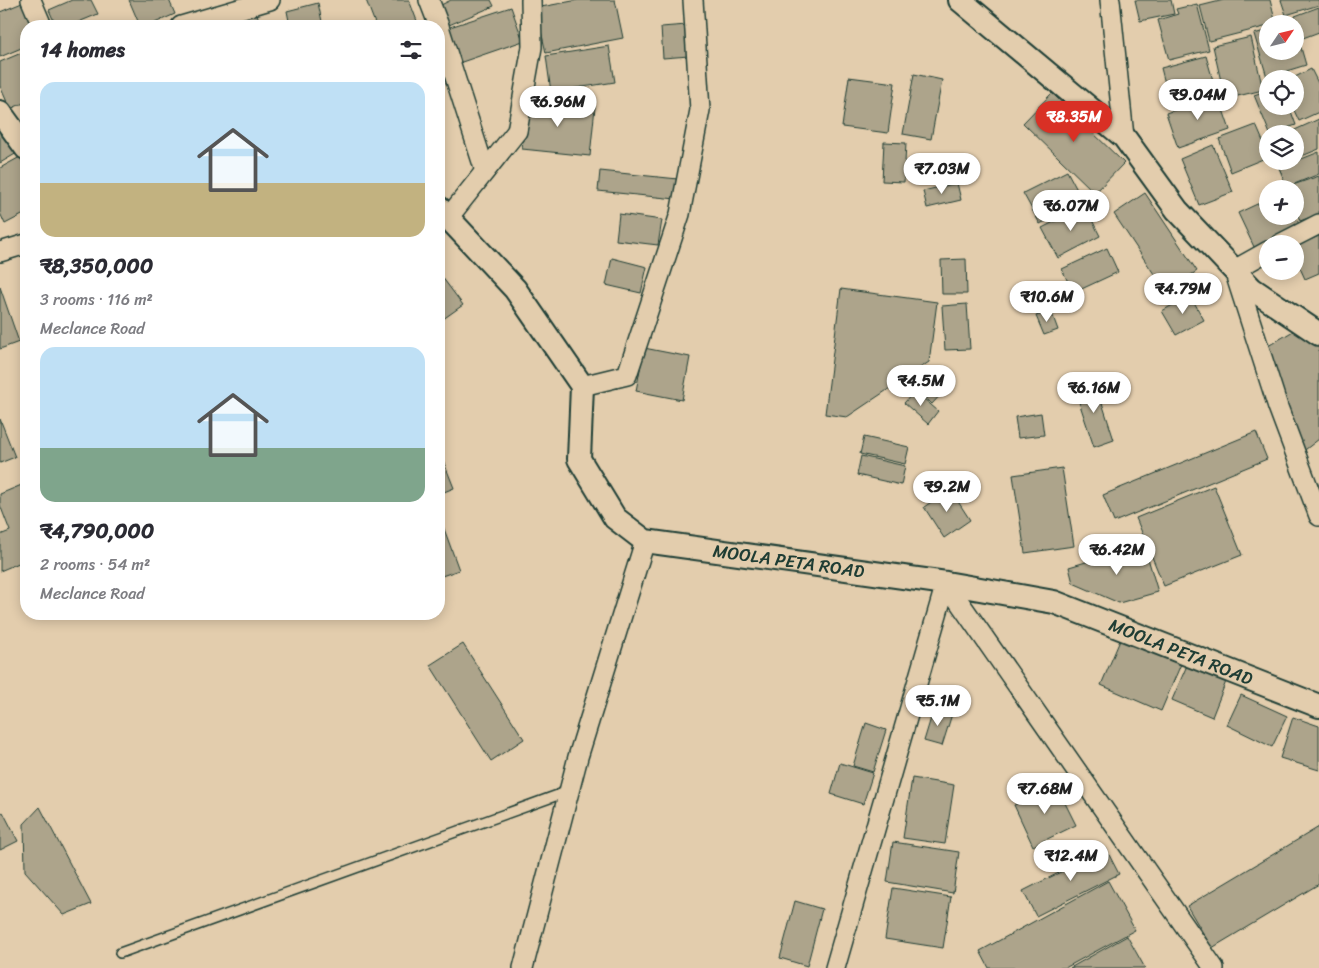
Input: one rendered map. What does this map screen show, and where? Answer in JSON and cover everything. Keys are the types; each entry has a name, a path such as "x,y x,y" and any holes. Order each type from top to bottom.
{"street":[{"path":"31,0 39,20"},
{"path":"202,20 270,0"},
{"path":"429,0 437,20"},
{"path":"445,211 486,171 517,131 532,47 531,0"},
{"path":"445,215 515,290 582,386 627,376 680,214 700,110 693,0"},
{"path":"960,0 1124,137 1177,210 1252,289 1319,334"},
{"path":"1110,0 1124,137"},
{"path":"445,45 486,171"},
{"path":"0,112 20,140"},
{"path":"1298,235 1319,224"},
{"path":"0,252 20,246"},
{"path":"1234,270 1259,256"},
{"path":"1234,270 1278,407 1319,516"},
{"name":"MOOLA PETA ROAD","path":"582,386 579,459 615,518 645,541 946,583 1054,602 1319,706"},
{"path":"523,968 578,757 645,541"},
{"path":"835,968 946,583"},
{"path":"946,583 1214,968"}],"lane":[{"path":"120,952 570,791"}],"building":[{"path":"72,0 91,0 98,14 84,20 53,20 49,10"},
{"path":"129,0 169,0 175,14 162,20 137,20"},
{"path":"366,0 409,0 417,20 374,20"},
{"path":"451,0 491,0 494,6 449,25 441,5"},
{"path":"578,0 615,0 623,38 546,53 536,8"},
{"path":"1135,0 1171,0 1174,14 1140,21"},
{"path":"1224,0 1270,0 1274,15 1259,15 1259,28 1209,41 1200,6"},
{"path":"1281,0 1319,0 1319,5 1286,15"},
{"path":"22,3 29,20 20,20 20,49 0,57 0,12"},
{"path":"318,3 322,20 289,20 287,11"},
{"path":"1197,4 1209,50 1169,60 1158,20 1178,14 1176,9"},
{"path":"511,7 523,41 459,63 447,28"},
{"path":"1319,7 1319,32 1304,38 1304,15 1298,15"},
{"path":"257,13 259,20 241,20 240,17"},
{"path":"687,25 689,56 663,58 661,27"},
{"path":"1259,33 1259,51 1254,34"},
{"path":"1251,37 1259,72 1259,91 1225,99 1213,46"},
{"path":"609,46 615,82 551,92 546,56"},
{"path":"20,54 20,105 10,109 0,86 0,62"},
{"path":"1206,56 1216,91 1170,103 1161,68"},
{"path":"1304,58 1306,65 1290,70 1265,70 1262,60 1304,60"},
{"path":"1311,69 1319,85 1319,112 1299,121 1296,115 1304,115 1304,72"},
{"path":"914,74 942,80 931,139 903,134"},
{"path":"849,77 895,83 888,133 842,127"},
{"path":"1052,93 1124,163 1095,193 1023,123"},
{"path":"1259,93 1259,107 1254,95"},
{"path":"1218,95 1230,130 1178,148 1166,113"},
{"path":"527,100 595,107 590,156 522,149"},
{"path":"1262,115 1292,115 1296,125 1266,125"},
{"path":"1319,119 1319,149 1304,155 1304,126"},
{"path":"0,124 17,153 0,163"},
{"path":"1256,125 1259,132 1259,161 1231,172 1219,139"},
{"path":"884,142 906,143 904,182 882,181"},
{"path":"1213,145 1233,192 1199,205 1180,159"},
{"path":"1319,152 1319,174 1304,180 1284,180 1280,170 1304,170 1304,158"},
{"path":"20,157 20,216 5,224 0,213 0,168"},
{"path":"600,171 678,179 676,199 598,191"},
{"path":"1067,171 1083,201 1040,224 1023,193"},
{"path":"1319,176 1319,214 1304,220 1304,181"},
{"path":"957,183 961,200 927,208 923,191"},
{"path":"1145,193 1197,271 1166,292 1114,214"},
{"path":"1259,203 1259,225 1300,225 1301,228 1286,235 1259,235 1259,247 1255,249 1238,213"},
{"path":"1085,206 1100,236 1058,258 1042,228"},
{"path":"619,214 662,220 658,245 616,240"},
{"path":"1319,236 1319,273 1305,279 1304,277 1304,242"},
{"path":"1107,248 1118,272 1073,293 1062,269"},
{"path":"612,258 647,267 641,293 606,285"},
{"path":"966,259 967,294 942,294 941,260"},
{"path":"445,281 463,305 445,318"},
{"path":"0,287 19,342 0,349"},
{"path":"841,289 937,302 929,362 847,417 825,414"},
{"path":"1190,295 1204,320 1176,335 1162,311"},
{"path":"967,304 970,349 945,350 942,306"},
{"path":"1051,311 1058,330 1044,335 1036,316"},
{"path":"1300,327 1319,343 1319,439 1301,453 1263,349"},
{"path":"644,348 690,357 682,400 636,391"},
{"path":"923,372 944,391 932,404 912,385"},
{"path":"1095,381 1114,440 1094,447 1074,387"},
{"path":"915,391 938,411 928,424 904,403"},
{"path":"1041,413 1044,435 1018,438 1015,417"},
{"path":"0,419 15,457 0,463"},
{"path":"1256,432 1267,459 1114,522 1103,495"},
{"path":"864,437 909,447 905,464 860,454"},
{"path":"861,456 905,466 901,485 857,475"},
{"path":"445,465 454,488 445,492"},
{"path":"1062,468 1074,546 1025,553 1013,475"},
{"path":"20,486 20,563 0,571 0,535 10,531 0,505 0,494"},
{"path":"1214,486 1242,555 1164,586 1136,518"},
{"path":"950,489 970,520 944,538 924,507"},
{"path":"445,532 459,570 445,575"},
{"path":"1144,545 1158,592 1119,603 1073,583 1069,567"},
{"path":"1121,638 1181,664 1161,711 1101,685"},
{"path":"463,644 524,739 491,761 430,665"},
{"path":"1188,663 1227,679 1212,717 1172,700"},
{"path":"1241,695 1287,716 1272,747 1227,725"},
{"path":"934,708 952,714 942,746 924,741"},
{"path":"1293,717 1319,726 1319,770 1280,758"},
{"path":"866,723 886,730 873,772 853,766"},
{"path":"840,763 873,773 863,804 831,794"},
{"path":"912,778 954,785 945,844 903,838"},
{"path":"1056,785 1076,825 1033,846 1014,805"},
{"path":"40,807 91,904 64,915 25,871 24,824"},
{"path":"3,812 18,841 0,850 0,814"},
{"path":"1319,827 1319,884 1212,948 1187,906"},
{"path":"893,842 959,852 953,893 887,882"},
{"path":"1106,849 1119,874 1036,916 1023,891"},
{"path":"1108,881 1135,930 1065,968 989,968 980,951"},
{"path":"893,888 951,897 943,948 885,939"},
{"path":"795,901 822,909 807,966 780,958"},
{"path":"1127,936 1145,968 1070,968"}]}
